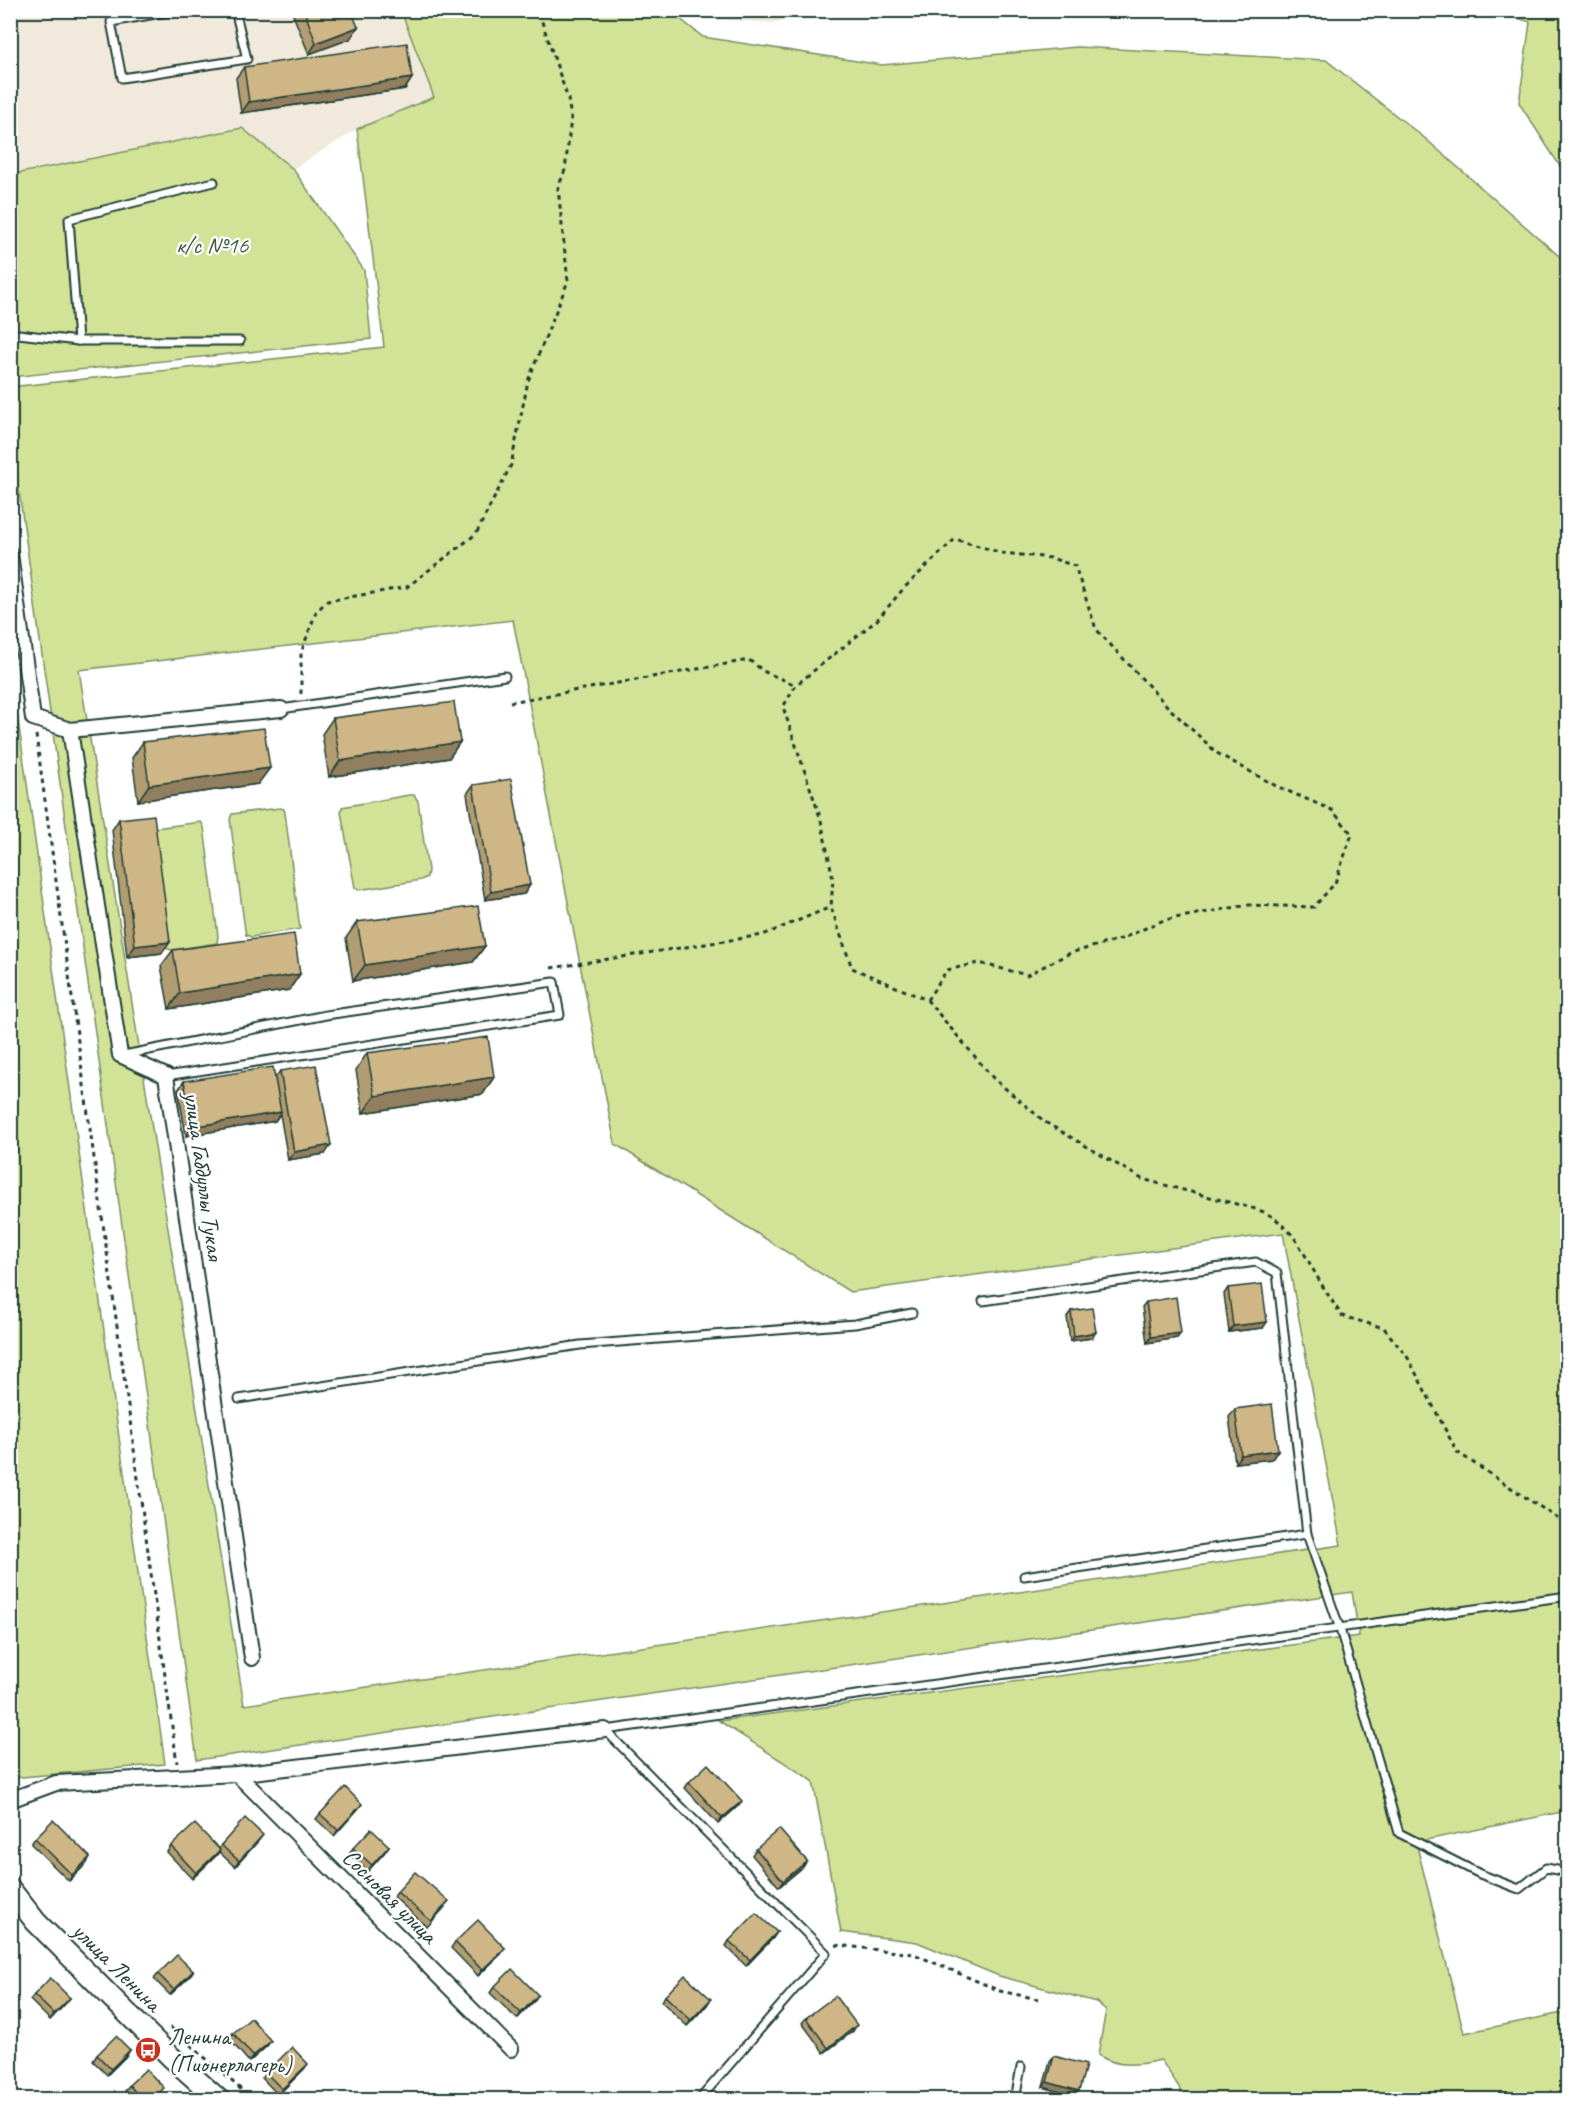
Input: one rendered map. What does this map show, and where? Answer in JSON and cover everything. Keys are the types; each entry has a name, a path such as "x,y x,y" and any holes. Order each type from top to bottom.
{"street":[{"path":"10,554 33,718 70,730 281,709"},
{"path":"70,730 120,1055"},
{"name":"улица Габдуллы Тукая","path":"120,1055 166,1076 252,1658"},
{"path":"10,1800 56,1783 237,1774 605,1730"},
{"name":"Сосновая улица","path":"237,1774 511,2049"},
{"name":"улица Ленина","path":"10,1889 45,1930 171,2056 219,2100"}],"lane":[{"path":"178,10 111,22 122,78 246,59 235,10"},
{"path":"78,341 69,219 214,182"},
{"path":"10,333 78,341 240,341"},
{"path":"281,709 505,676"},
{"path":"120,1055 326,1015 554,982 560,1015 166,1076"},
{"path":"983,1301 1256,1262 1277,1273 1307,1534 1340,1629 1399,1833 1480,1874 1519,1889 1546,1868 1568,1872"},
{"path":"239,1399 580,1345 855,1324 912,1312"},
{"path":"1024,1576 1307,1534"},
{"path":"605,1730 1568,1596"},
{"path":"605,1730 826,1953 699,2100"},
{"path":"1015,2100 1021,2067"}],"path":[{"path":"301,706 301,653 316,612 327,601 407,588 476,534 511,465 528,381 568,281 558,188 565,170 571,118 568,99 538,10"},
{"path":"956,538 1002,553 1051,558 1075,566 1096,629 1169,708 1217,753 1276,786 1332,810 1352,834 1335,883 1314,908 1248,905 1164,920 1120,939 1070,953 1027,975 979,963 947,970 927,1000 852,968 831,907 833,879 821,820 783,707 796,685 877,620 903,588 956,538"},
{"path":"510,702 749,660 765,672 796,685"},
{"path":"33,718 179,1776"},
{"path":"551,968 763,935 831,907"},
{"path":"826,1953 833,1944 914,1954 1000,1990 1038,1999"}],"shaded area":[{"path":"11,11 401,11 435,97 357,129 293,169 242,128 11,175"},
{"path":"709,11 825,11 772,23 712,19"}],"green space":[{"path":"401,11 670,11 703,37 882,65 1077,47 1326,60 1427,140 1567,263 1567,1811 1416,1842 1464,2033 1567,2012 1567,2099 1182,2099 1179,2087 1161,2060 1121,2064 1098,2055 1106,2010 1096,2002 999,1976 917,1942 841,1932 813,1781 719,1721 1359,1636 1352,1592 197,1760 11,434 10,387 384,347 357,129 434,97","holes":["513,620 615,1144 850,1292 1283,1233 1341,1545 244,1705 79,670"]},
{"path":"1496,11 1567,11 1567,177 1519,103 1530,22"},
{"name":"к/с №16","path":"242,128 293,169 364,270 371,339 11,377 10,175"},
{"path":"11,670 165,1764 10,1778"},
{"path":"414,795 418,801 428,870 427,877 421,880 359,890 355,888 342,807"},
{"path":"284,809 285,813 300,929 251,937 246,935 245,930 230,819 232,814"},
{"path":"201,822 204,827 217,943 172,950 165,948 155,828"}],"building":[{"path":"304,10 351,10 358,27 316,43"},
{"path":"407,43 412,78 249,102 244,67"},
{"path":"454,702 460,742 340,761 333,718"},
{"path":"264,728 270,768 149,785 143,742"},
{"path":"511,779 530,885 491,892 473,785"},
{"path":"154,815 170,942 135,946 119,819"},
{"path":"478,906 485,946 365,965 357,922"},
{"path":"294,934 300,974 180,993 173,950"},
{"path":"488,1037 494,1077 375,1096 367,1053"},
{"path":"316,1065 331,1145 294,1152 280,1071"},
{"path":"273,1067 281,1112 192,1127 184,1081"},
{"path":"1262,1284 1267,1322 1233,1326 1228,1288"},
{"path":"1176,1297 1181,1333 1151,1337 1146,1302"},
{"path":"1092,1308 1096,1332 1074,1336 1071,1311"},
{"path":"1272,1404 1278,1450 1241,1455 1235,1409"},
{"path":"708,1764 742,1801 722,1818 689,1782"},
{"path":"345,1787 362,1804 338,1830 320,1814"},
{"path":"245,1818 263,1835 239,1861 221,1845"},
{"path":"53,1820 90,1857 72,1875 35,1838"},
{"path":"195,1824 220,1850 196,1873 171,1846"},
{"path":"371,1829 389,1846 372,1865 353,1848"},
{"path":"779,1829 807,1861 783,1881 756,1849"},
{"path":"415,1872 449,1901 431,1921 397,1892"},
{"path":"756,1913 777,1932 750,1960 729,1941"},
{"path":"478,1920 505,1948 482,1970 455,1942"},
{"path":"177,1955 193,1971 174,1990 158,1974"},
{"path":"512,1969 538,1995 521,2013 494,1987"},
{"path":"685,1975 711,1999 691,2020 665,1996"},
{"path":"50,1978 70,1998 54,2014 34,1995"},
{"path":"835,1996 857,2025 828,2048 806,2018"},
{"path":"251,2018 271,2041 253,2056 233,2033"},
{"path":"116,2036 130,2050 111,2069 97,2055"},
{"path":"292,2047 308,2064 282,2089 266,2073"},
{"path":"1054,2056 1086,2065 1079,2091 1047,2082"},
{"path":"146,2069 164,2088 152,2100 143,2100 129,2085"},
{"path":"321,2094 326,2100 315,2100"}],"place":[{"name":"Ленина (Пионерлагерь)","path":"148,2050"}]}
